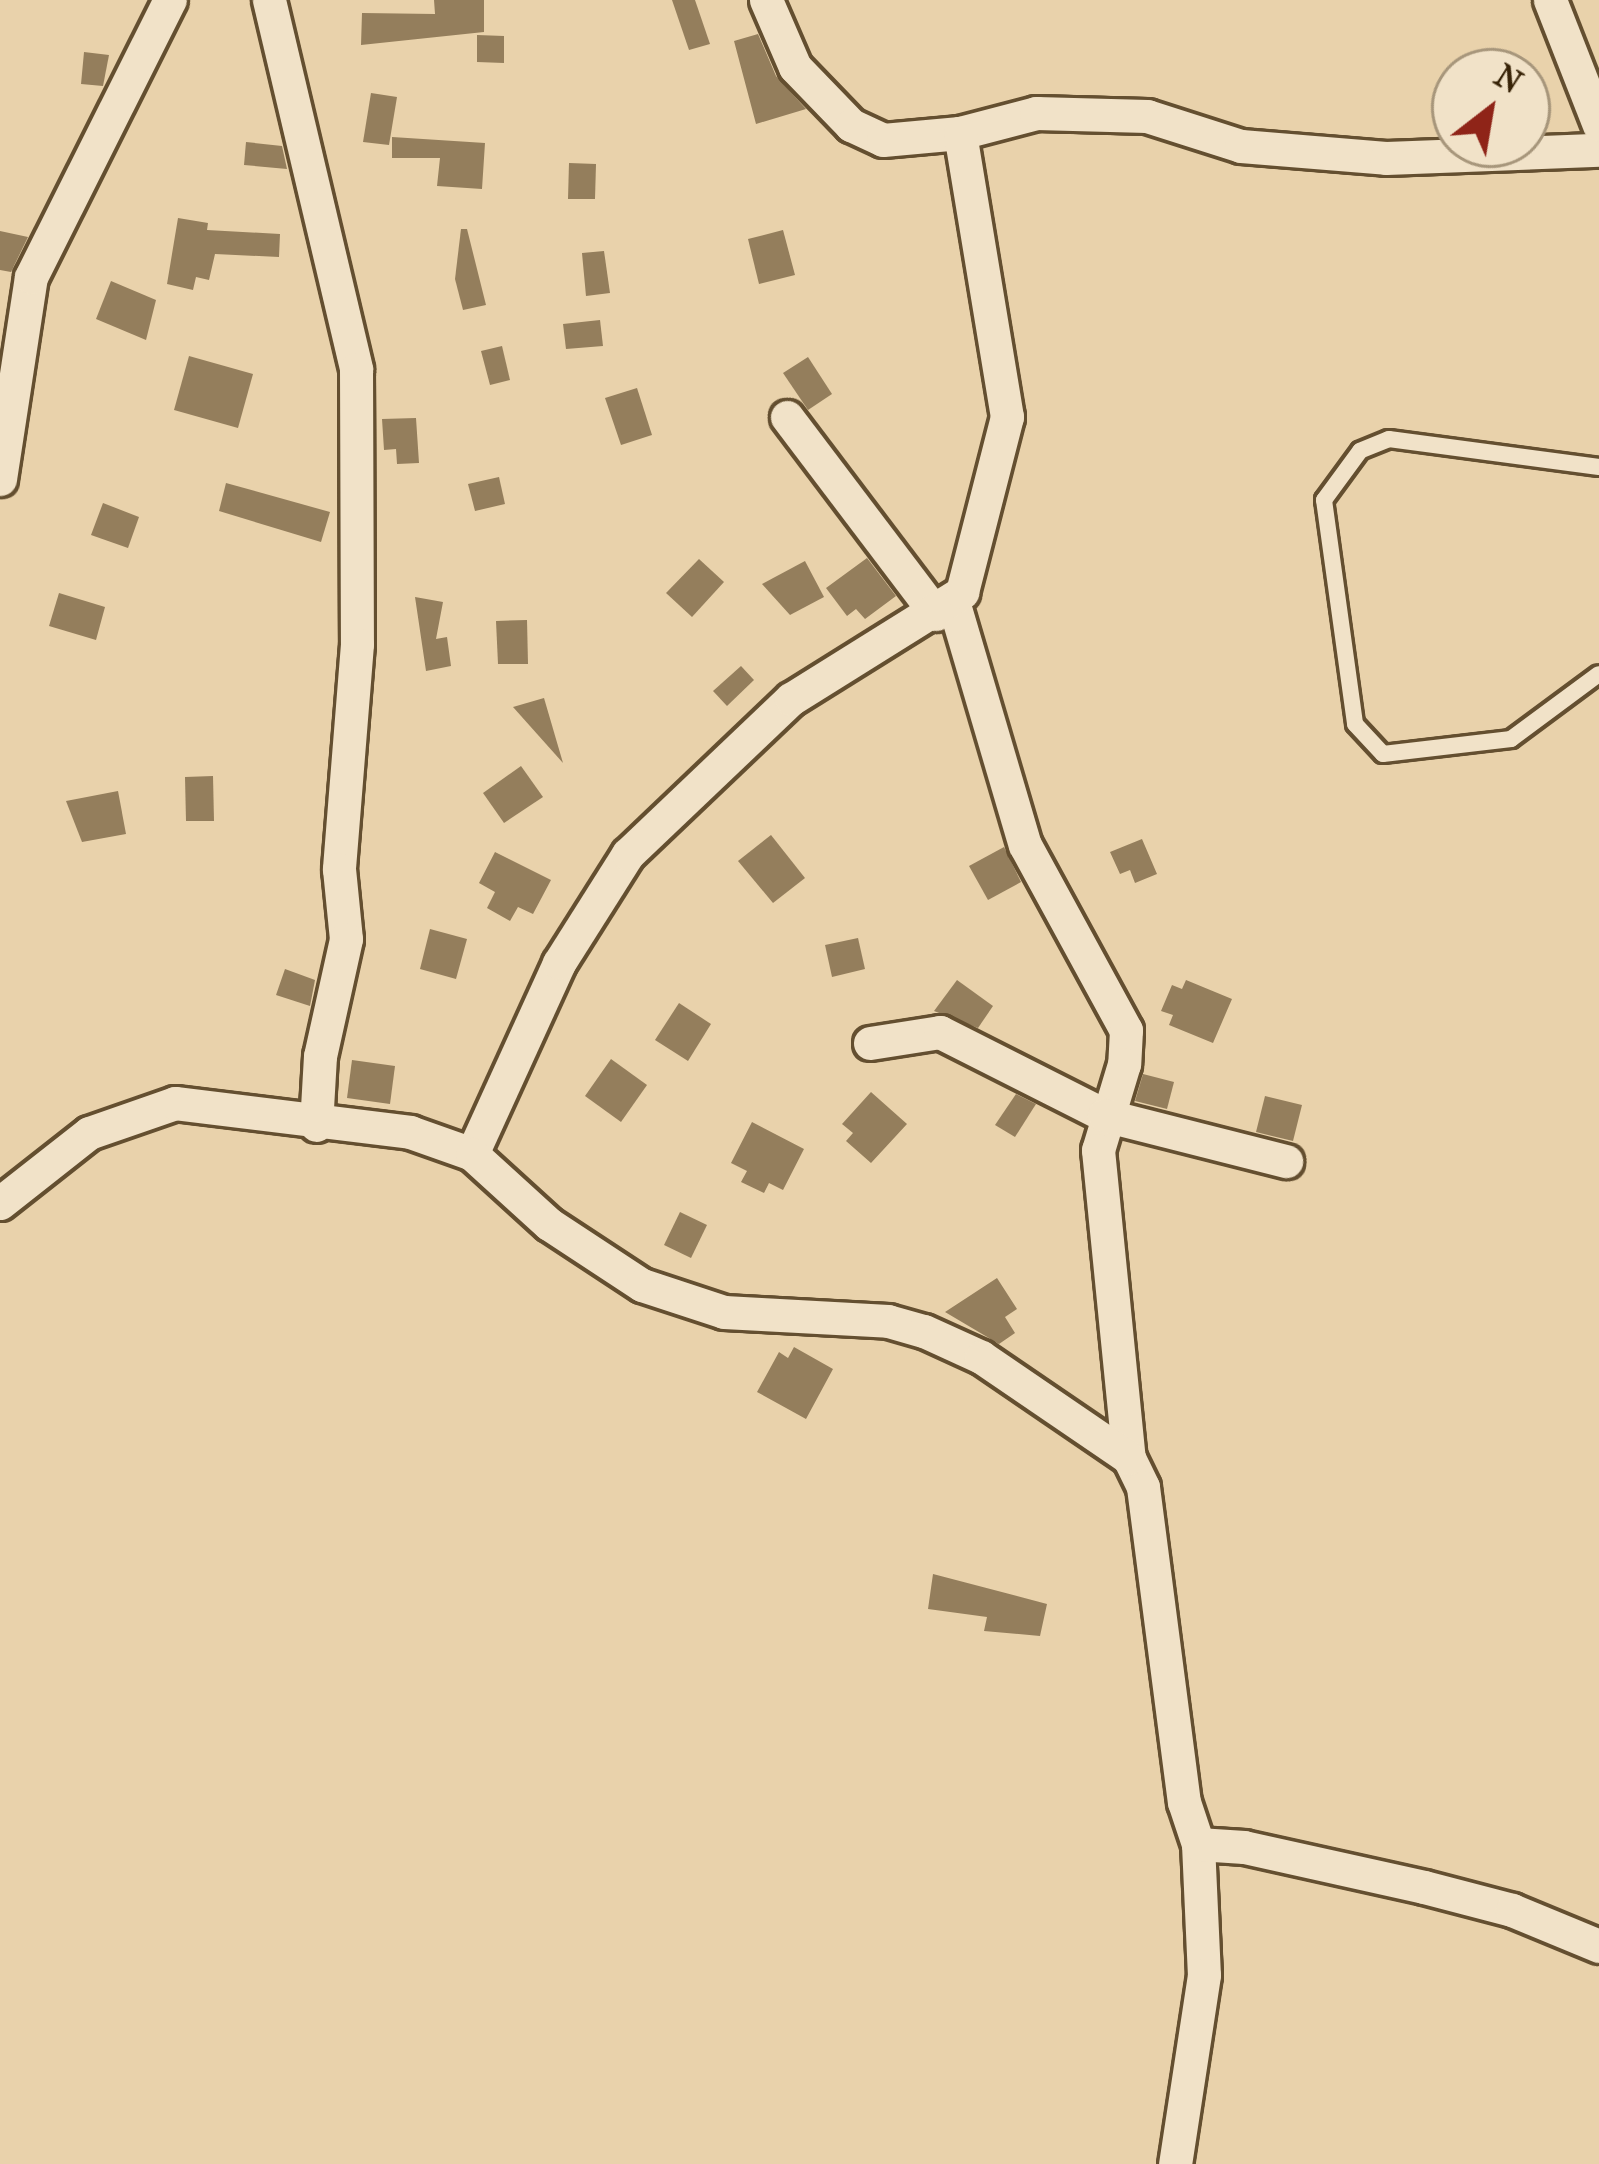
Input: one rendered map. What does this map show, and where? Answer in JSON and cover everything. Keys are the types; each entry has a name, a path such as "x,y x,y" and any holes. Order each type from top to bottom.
{"street":[{"path":"0,479 31,277 170,0"},
{"path":"269,0 356,369 357,644 340,869 346,939 320,1056 316,1125"},
{"path":"766,0 796,67 851,125 883,140 960,134 1036,112 1147,116 1240,146 1386,158 1599,150"},
{"path":"1550,0 1599,125"},
{"path":"472,1154 559,963 628,854 791,699 945,608 1007,417 960,134"},
{"path":"787,417 945,608 1025,845 1122,1013 1124,1064 1104,1115 1098,1150 1129,1458 1143,1487 1184,1802 1198,1844 1204,1975 1175,2164"},
{"path":"870,1043 940,1031 1104,1115 1176,1140 1286,1161"},
{"path":"0,1203 89,1132 128,1113 175,1102 316,1125 410,1132 472,1154 549,1224 642,1286 724,1312 887,1321 925,1331 981,1357 1129,1458"},
{"path":"1198,1844 1244,1846 1512,1910 1599,1946"}],"lane":[{"path":"1599,466 1389,440 1360,451 1324,500 1355,724 1383,754 1511,739 1599,674"}],"building":[{"path":"434,0 484,0 484,32 361,45 362,13 435,14"},
{"path":"672,0 695,0 710,44 689,50"},
{"path":"758,34 776,76 806,109 756,124 734,41"},
{"path":"477,35 504,36 504,63 477,62"},
{"path":"84,52 109,55 103,86 81,84"},
{"path":"371,93 397,97 389,145 363,142"},
{"path":"392,137 485,143 482,189 437,186 440,158 392,158"},
{"path":"246,142 282,146 287,169 244,165"},
{"path":"569,163 596,164 595,199 568,199"},
{"path":"178,218 208,223 207,230 280,234 279,257 215,254 209,280 196,277 193,290 167,284"},
{"path":"461,229 467,229 486,305 463,310 455,279"},
{"path":"783,230 795,275 759,284 748,239"},
{"path":"0,231 28,237 11,272 0,270"},
{"path":"604,251 610,293 586,296 582,253"},
{"path":"111,281 156,300 146,340 96,319"},
{"path":"600,320 603,346 566,349 563,324"},
{"path":"502,346 510,380 490,385 481,351"},
{"path":"189,356 253,374 238,428 174,410"},
{"path":"808,357 832,394 808,410 783,373"},
{"path":"637,388 652,435 621,445 605,398"},
{"path":"416,418 419,463 397,464 396,449 384,450 382,419"},
{"path":"499,477 505,504 475,511 468,484"},
{"path":"226,483 330,512 321,542 219,511"},
{"path":"103,503 139,517 128,548 91,535"},
{"path":"867,558 896,596 865,619 856,609 847,616 826,588"},
{"path":"699,559 724,582 692,617 666,593"},
{"path":"805,561 824,597 790,615 762,584"},
{"path":"59,593 105,607 96,640 49,626"},
{"path":"415,597 443,602 436,639 447,637 451,666 426,671"},
{"path":"527,620 528,664 498,664 496,621"},
{"path":"741,666 754,680 727,706 713,691"},
{"path":"544,698 563,763 513,707"},
{"path":"521,766 543,797 504,823 483,793"},
{"path":"213,776 214,821 186,821 185,777"},
{"path":"118,791 126,834 82,842 66,801"},
{"path":"771,835 805,878 773,903 738,861"},
{"path":"1142,839 1157,874 1135,883 1130,870 1120,874 1110,852"},
{"path":"1004,847 1021,882 988,900 969,866"},
{"path":"495,852 551,880 533,914 518,907 510,921 487,908 495,892 479,883"},
{"path":"430,929 467,939 456,979 420,969"},
{"path":"858,938 865,969 832,977 825,945"},
{"path":"285,969 315,980 310,1006 276,995"},
{"path":"957,980 993,1006 978,1028 934,1011"},
{"path":"1186,980 1232,999 1213,1043 1169,1025 1173,1015 1161,1011 1172,985 1182,989"},
{"path":"679,1003 711,1024 688,1061 655,1040"},
{"path":"611,1059 647,1085 621,1122 585,1096"},
{"path":"352,1060 395,1066 390,1104 347,1098"},
{"path":"1143,1074 1174,1082 1167,1109 1135,1101"},
{"path":"871,1092 907,1124 871,1163 846,1141 853,1133 842,1124"},
{"path":"1016,1094 1036,1104 1015,1137 995,1125"},
{"path":"1265,1096 1302,1105 1293,1141 1256,1132"},
{"path":"752,1122 804,1149 783,1190 769,1183 764,1193 741,1182 747,1171 731,1163"},
{"path":"680,1212 707,1225 691,1258 664,1245"},
{"path":"997,1278 1017,1309 1005,1317 1015,1333 999,1344 945,1312"},
{"path":"794,1347 833,1369 806,1419 757,1392 779,1352 788,1358"},
{"path":"933,1574 1047,1604 1040,1636 984,1631 987,1617 928,1609"}]}
